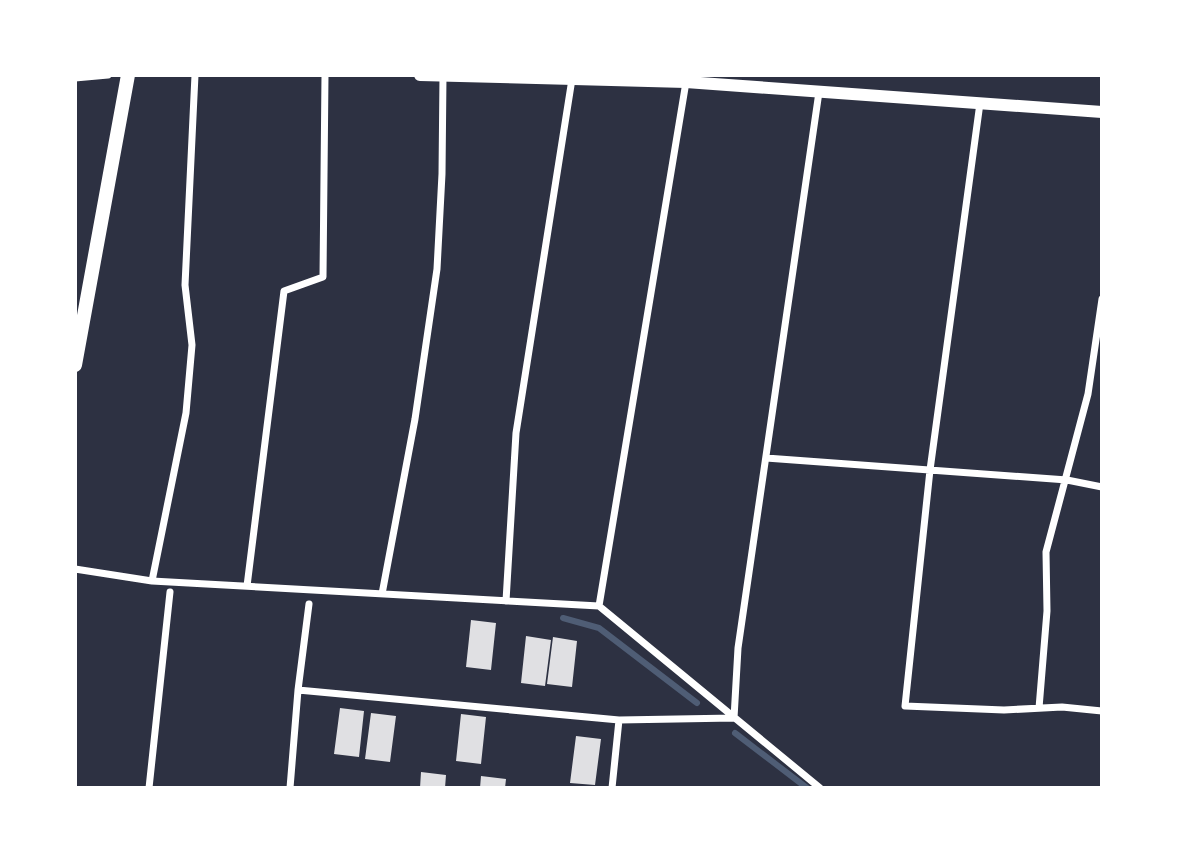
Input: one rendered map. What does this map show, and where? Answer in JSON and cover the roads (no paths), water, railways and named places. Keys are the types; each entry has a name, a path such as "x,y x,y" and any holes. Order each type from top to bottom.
{"main road":[{"path":"75,365 128,75"}],"street":[{"path":"75,78 108,75"},
{"path":"152,580 186,413 192,345 185,285 195,75"},
{"path":"247,586 284,291 323,277 325,75"},
{"path":"420,75 572,79 686,78 819,92 1102,112"},
{"path":"382,594 415,419 437,269 443,76"},
{"path":"599,606 686,78"},
{"path":"506,601 516,433 572,79"},
{"path":"734,718 738,648 819,92"},
{"path":"980,103 930,470 905,706 1004,710 1062,707 1102,712"},
{"path":"1039,708 1047,611 1046,552 1088,394 1102,299"},
{"path":"766,458 1102,486"},
{"path":"75,569 152,580 599,606 820,788"},
{"path":"149,788 170,592"},
{"path":"290,788 298,690 309,604"},
{"path":"298,690 619,720 734,718"},
{"path":"612,788 619,720"}],"waterway":[{"path":"563,618 599,628 697,703"},
{"path":"735,733 807,788"}]}
